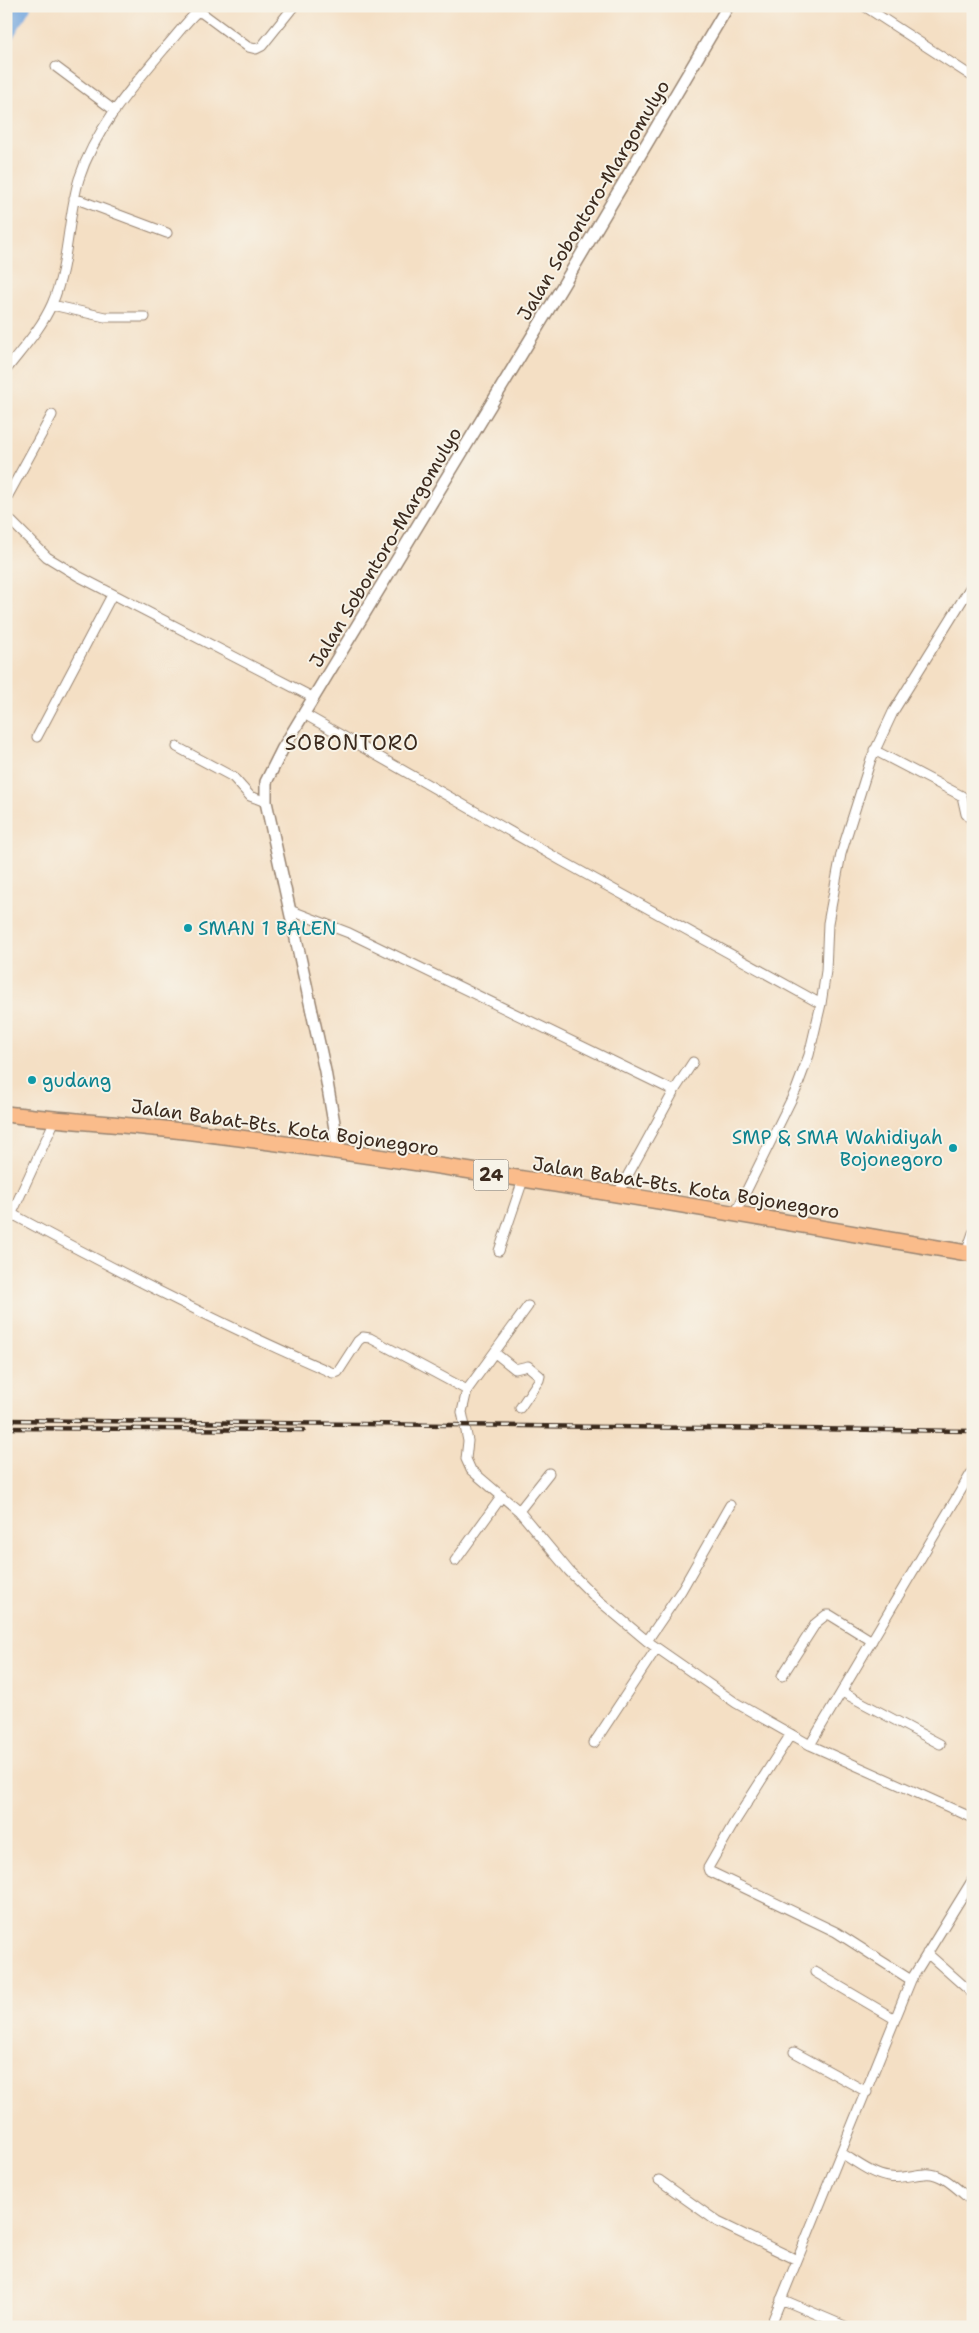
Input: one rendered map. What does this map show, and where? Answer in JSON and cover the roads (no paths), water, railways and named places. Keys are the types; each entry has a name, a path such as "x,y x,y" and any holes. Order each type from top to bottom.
{"highway":[{"name":"Jalan Babat-Bts. Kota Bojonegoro","path":"6,1114 190,1132 339,1152 736,1214 970,1254"}],"street":[{"path":"6,370 39,327 52,305 66,246 74,198 88,157 129,90 194,9 248,47 256,50 262,46 294,6"},
{"name":"Jalan Sobontoro-Margomulyo","path":"339,1152 325,1071 292,911 266,802 265,792 270,774 282,748 562,287 728,6"},
{"path":"864,6 973,77"},
{"path":"56,67 115,111"},
{"path":"74,198 168,233"},
{"path":"52,305 105,317 145,317"},
{"path":"6,498 52,415"},
{"path":"6,516 47,557 112,595 314,698"},
{"path":"736,1214 800,1081 816,1028 826,971 828,923 840,854 874,750 905,690 973,583"},
{"path":"37,738 112,595"},
{"path":"304,714 562,861 821,1004"},
{"path":"177,747 233,777 250,796 266,802"},
{"path":"874,750 962,796 966,814 973,821"},
{"path":"292,911 354,935 674,1091"},
{"path":"617,1195 674,1091 693,1062"},
{"path":"55,1120 8,1219 231,1327 333,1373 338,1372 358,1341 363,1337 370,1338 467,1390"},
{"path":"499,1250 523,1180"},
{"path":"970,1254 973,1233"},
{"path":"528,1306 467,1390 462,1412 468,1441 468,1465 481,1480 519,1511 569,1570 597,1599 656,1649 736,1703 810,1745 973,1818"},
{"path":"494,1353 515,1369 528,1366 534,1369 540,1376 520,1408"},
{"path":"519,1511 548,1473"},
{"path":"810,1745 971,1477"},
{"path":"455,1561 502,1496"},
{"path":"647,1641 681,1590 730,1505"},
{"path":"782,1676 816,1623 826,1615 830,1615 872,1642"},
{"path":"594,1744 656,1649"},
{"path":"842,1692 940,1744"},
{"path":"791,1734 734,1823 708,1868 709,1871 836,1932 911,1980"},
{"path":"770,2327 911,1980 973,1880"},
{"path":"928,1953 973,1994"},
{"path":"815,1972 895,2019"},
{"path":"794,2052 866,2092"},
{"path":"841,2153 878,2174 888,2177 902,2178 930,2173 973,2202"},
{"path":"658,2180 718,2222 796,2260"},
{"path":"781,2299 847,2327"}],"waterway":[{"path":"6,34 23,6"}],"railway":[{"path":"6,1420 973,1431"},
{"path":"6,1428 304,1430"}],"place":[{"name":"SMAN 1 BALEN","path":"188,928"},
{"name":"gudang","path":"32,1080"},
{"name":"SMP & SMA Wahidiyah Bojonegoro","path":"953,1148"}],"district":[{"name":"SOBONTORO","path":"352,743"}]}
